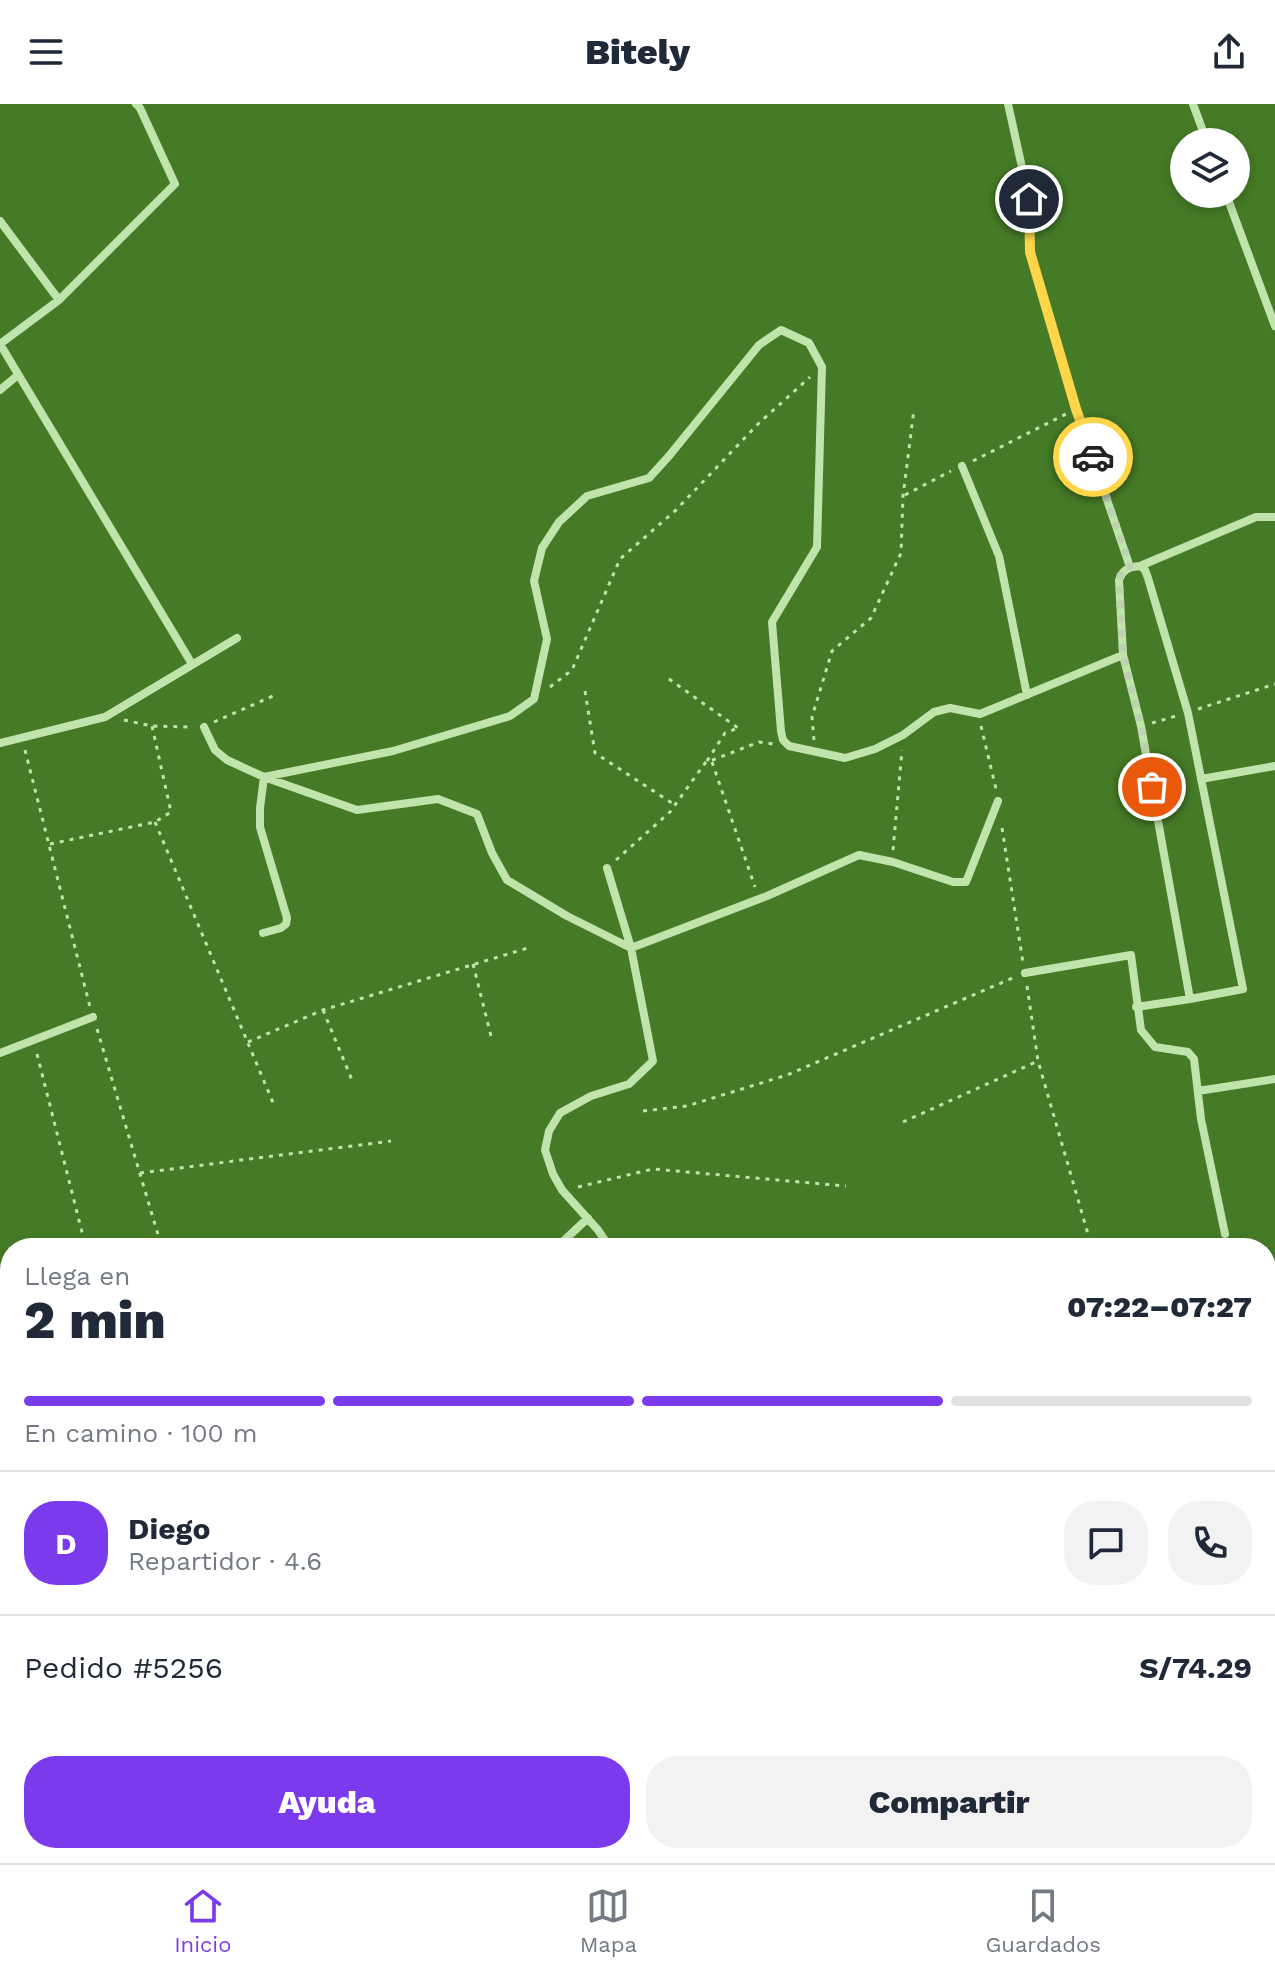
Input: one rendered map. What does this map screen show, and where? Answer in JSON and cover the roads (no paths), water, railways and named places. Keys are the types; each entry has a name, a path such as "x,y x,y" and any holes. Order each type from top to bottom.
{"street":[{"path":"136,104 175,184 59,300 0,344 192,664"},
{"path":"1008,104 1029,199 1030,252 1076,409 1135,566 1145,570 1148,578 1188,713 1243,989 1136,1007"},
{"path":"1193,104 1202,128"},
{"path":"1231,208 1275,326"},
{"path":"0,221 59,300"},
{"path":"264,777 408,747 510,716 534,699 547,639 534,581 542,548 559,522 587,496 649,478 759,345 781,330 809,343 822,367 817,547 772,622 781,731 783,740 789,746 845,758 875,749 903,735 934,712 950,708 980,714 1123,655"},
{"path":"0,390 18,375"},
{"path":"962,466 999,556 1027,695"},
{"path":"1190,999 1141,726 1123,655 1119,580 1121,574 1135,566 1256,517 1275,517"},
{"path":"0,743 105,717 237,638"},
{"path":"204,727 215,750 227,760 264,777 357,810 438,799 477,814 492,853 507,880 567,916 631,948 859,855 893,862 953,882 966,882 998,801"},
{"path":"1201,779 1275,766"},
{"path":"263,933 281,928 287,918 260,827 264,777"},
{"path":"603,1238 562,1190 545,1150 549,1131 560,1113 591,1096 629,1084 653,1061 631,948 607,868"},
{"path":"1025,973 1131,955 1141,1030 1155,1047 1188,1052 1194,1059 1201,1119 1225,1234"},
{"path":"0,1053 93,1017"},
{"path":"1198,1091 1275,1079"},
{"path":"567,1238 588,1218"}]}
